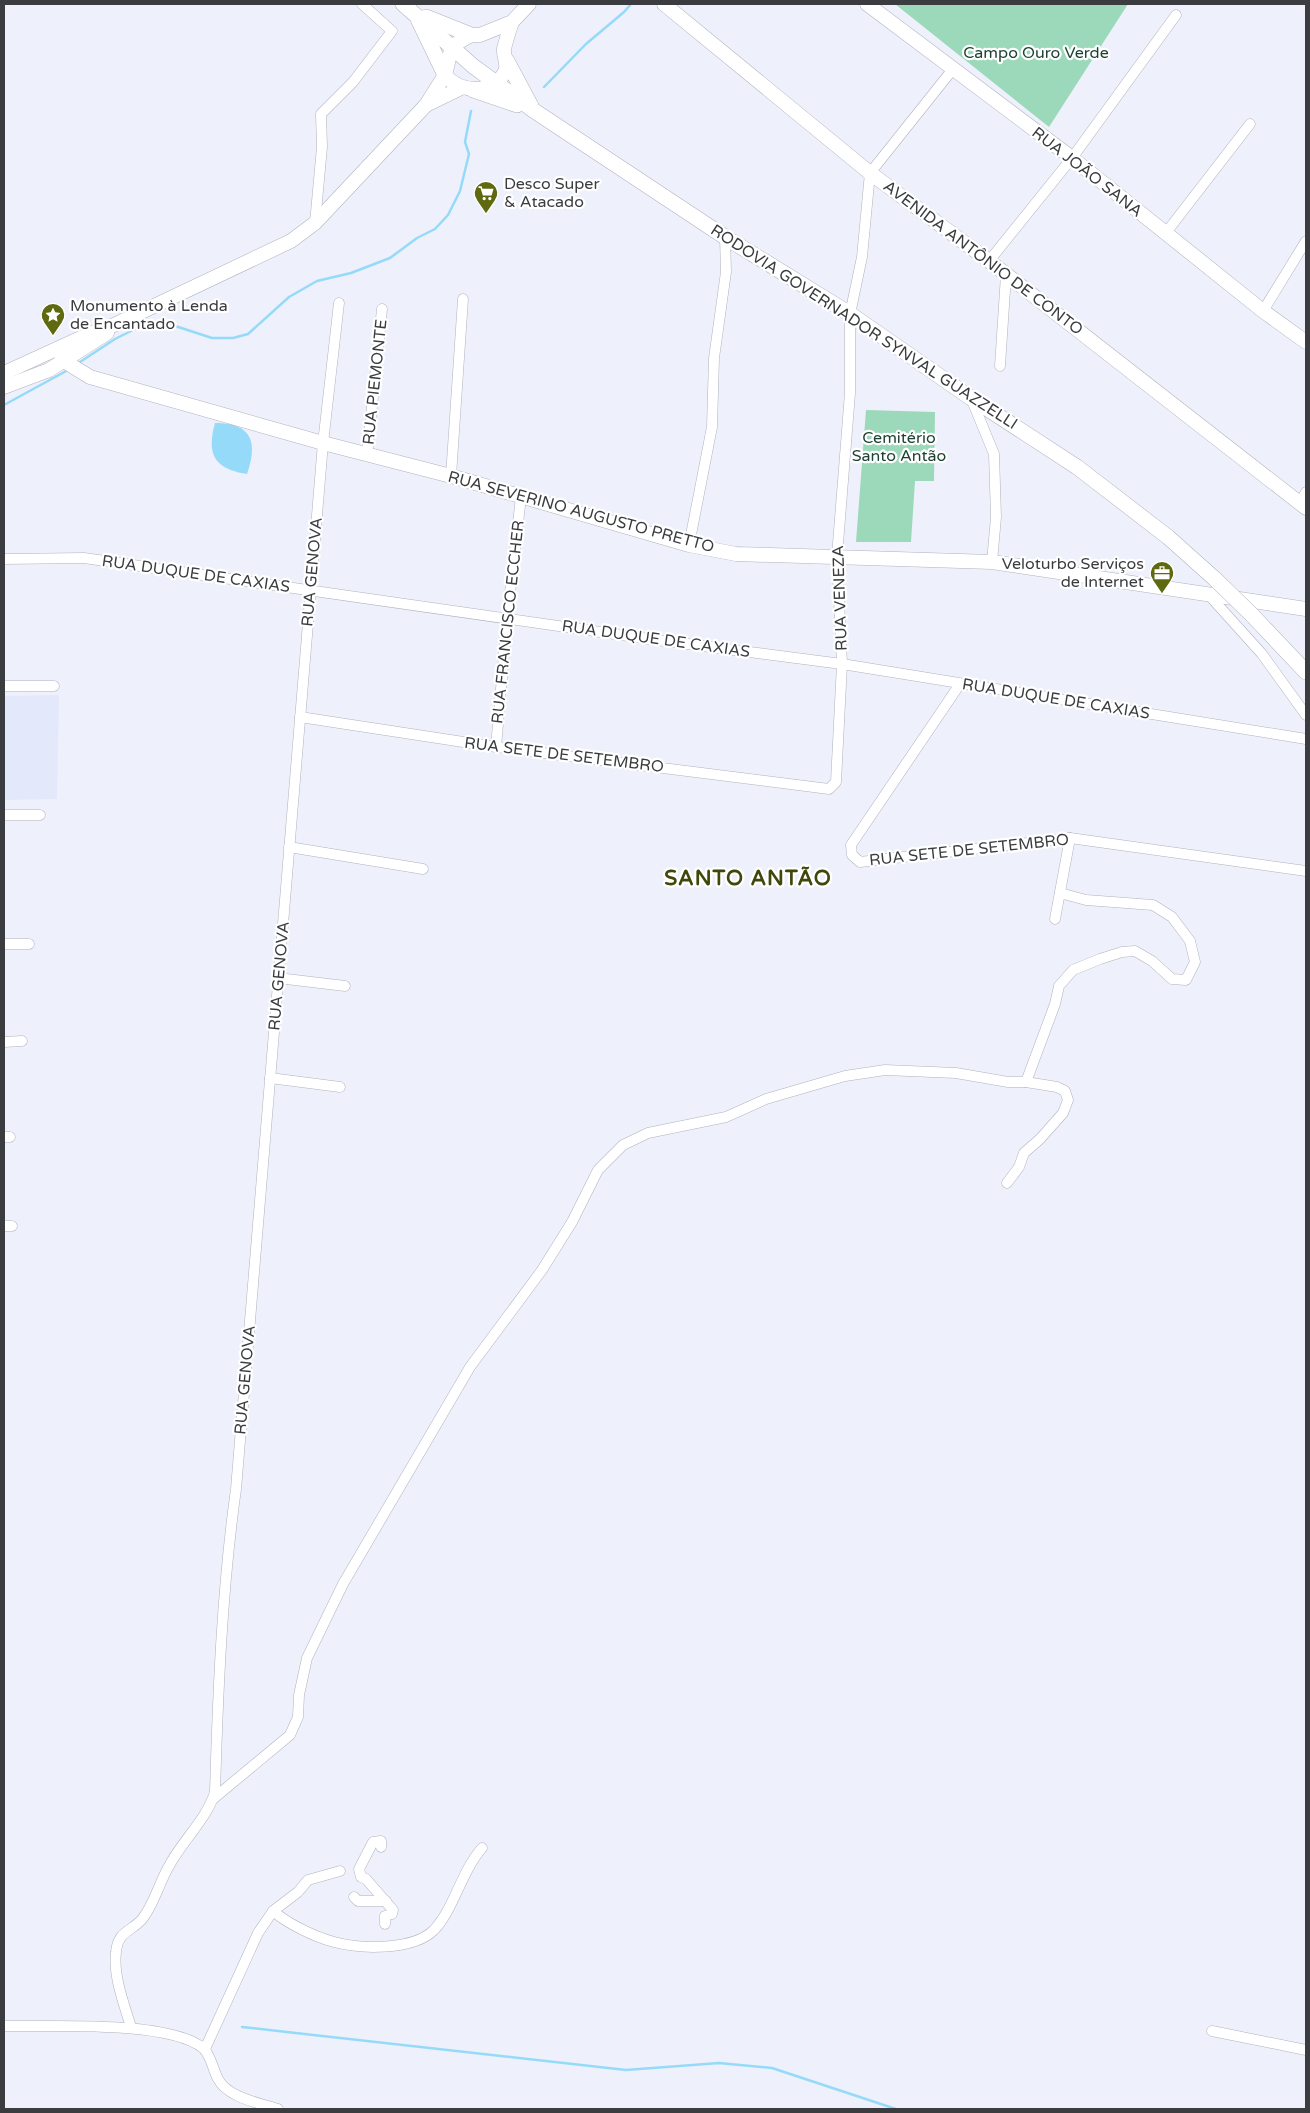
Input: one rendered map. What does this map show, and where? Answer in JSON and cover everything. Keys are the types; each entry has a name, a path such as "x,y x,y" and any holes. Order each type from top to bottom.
{"main road":[{"path":"409,8 475,35"},
{"path":"409,8 445,75"},
{"name":"RODOVIA GOVERNADOR SYNVAL GUAZZELLI","path":"409,8 450,52 495,84 725,237 850,314 972,398 1085,472 1168,537 1215,579 1306,672"},
{"path":"505,56 533,110"},
{"path":"467,89 533,110"}],"street":[{"path":"316,223 322,147 322,114 353,82 392,30 362,4"},
{"path":"4,387 72,363 105,336 114,325 291,240 316,223 426,105 445,75 450,52 475,35 512,22 529,4"},
{"name":"AVENIDA ANTÔNIO DE CONTO","path":"664,4 870,173 989,261 1304,501"},
{"name":"RUA JOÃO SANA","path":"867,4 1072,158 1165,234 1263,311 1306,342"},
{"path":"989,261 1072,158 1176,15"},
{"path":"426,105 467,89 495,84 505,71 505,56 512,22"},
{"path":"475,35 493,40 505,56"},
{"path":"870,173 953,69"},
{"path":"445,75 452,83 467,89"},
{"path":"1165,234 1250,124"},
{"name":"RUA VENEZA","path":"828,789 836,782 842,664 837,556 850,393 850,314 862,258 870,173"},
{"path":"689,545 712,427 714,358 726,272 725,237"},
{"path":"1263,311 1306,241"},
{"path":"1000,366 1006,275"},
{"path":"450,476 463,298"},
{"name":"RUA GENOVA","path":"213,1799 215,1792 227,1556 236,1489 323,443 339,303"},
{"name":"RUA PIEMONTE","path":"367,455 382,309"},
{"path":"4,373 72,363"},
{"name":"RUA SEVERINO AUGUSTO PRETTO","path":"72,363 105,381 323,443 450,476 689,545 736,554 992,562 1306,609"},
{"path":"972,398 994,454 996,517 992,562"},
{"name":"RUA FRANCISCO ECCHER","path":"496,747 507,619 522,497"},
{"name":"RUA DUQUE DE CAXIAS","path":"4,559 84,558 507,619 842,664 1306,739"},
{"path":"1208,594 1262,654 1306,715"},
{"name":"RUA SETE DE SETEMBRO","path":"960,684 851,845 852,855 860,862 1070,838 1306,871"},
{"path":"4,686 54,686"},
{"name":"RUA SETE DE SETEMBRO","path":"300,717 496,747 828,789"},
{"path":"4,815 40,815"},
{"path":"1055,919 1070,838"},
{"path":"289,847 423,869"},
{"path":"1026,1082 1046,1031 1059,986 1073,970 1122,952 1135,951 1152,961 1172,979 1186,980 1195,962 1190,941 1172,917 1154,905 1086,900 1060,893"},
{"path":"4,944 29,944"},
{"path":"278,978 345,986"},
{"path":"4,1042 22,1041"},
{"path":"130,2027 118,1978 116,1953 119,1939 125,1931 143,1918 169,1866 213,1799 290,1735 298,1717 299,1695 307,1658 343,1584 470,1367 542,1270 572,1222 598,1170 623,1145 648,1133 726,1117 766,1100 845,1076 885,1070 956,1073 1008,1082 1026,1082 1064,1091 1068,1100 1063,1112 1040,1139 1024,1154 1019,1167 1007,1183"},
{"path":"270,1078 340,1087"},
{"path":"381,1847 381,1841 373,1842 357,1872 384,1897 393,1910 392,1914 385,1916 385,1924"},
{"path":"273,1911 285,1922 347,1945 400,1945 417,1941 432,1932 441,1921 470,1861 482,1848"},
{"path":"205,2049 258,1933 273,1911 298,1892 308,1880 340,1871"},
{"path":"354,1896 358,1901 384,1897"},
{"path":"4,2026 130,2027 167,2034 194,2043 205,2049 222,2085 234,2093 278,2109"},
{"path":"1212,2031 1306,2050"}],"shaded area":[{"path":"59,695 57,799 4,800 4,696"}],"green space":[{"name":"Campo Ouro Verde","path":"895,4 1128,4 1049,127"},
{"name":"Cemitério Santo Antão","path":"866,410 935,412 934,481 915,481 911,542 856,542"}],"water":[{"path":"215,423 237,426 249,436 252,453 247,474 227,468 216,459 212,444"}],"waterway":[{"path":"544,87 586,44 631,4"},
{"path":"77,364 115,339 135,329 166,323 212,338 233,338 248,334 289,297 317,281 351,273 390,258 417,238 435,229 448,215 460,191 469,154 465,142 471,111"},
{"path":"4,405 68,370"},
{"path":"242,2027 626,2070 719,2063 772,2068 896,2109"}],"place":[{"name":"Desco Super & Atacado","path":"486,214"},
{"name":"Monumento à Lenda de Encantado","path":"53,336"},
{"name":"Veloturbo Serviços de Internet","path":"1162,594"}],"district":[{"name":"SANTO ANTÃO","path":"748,878"}]}
